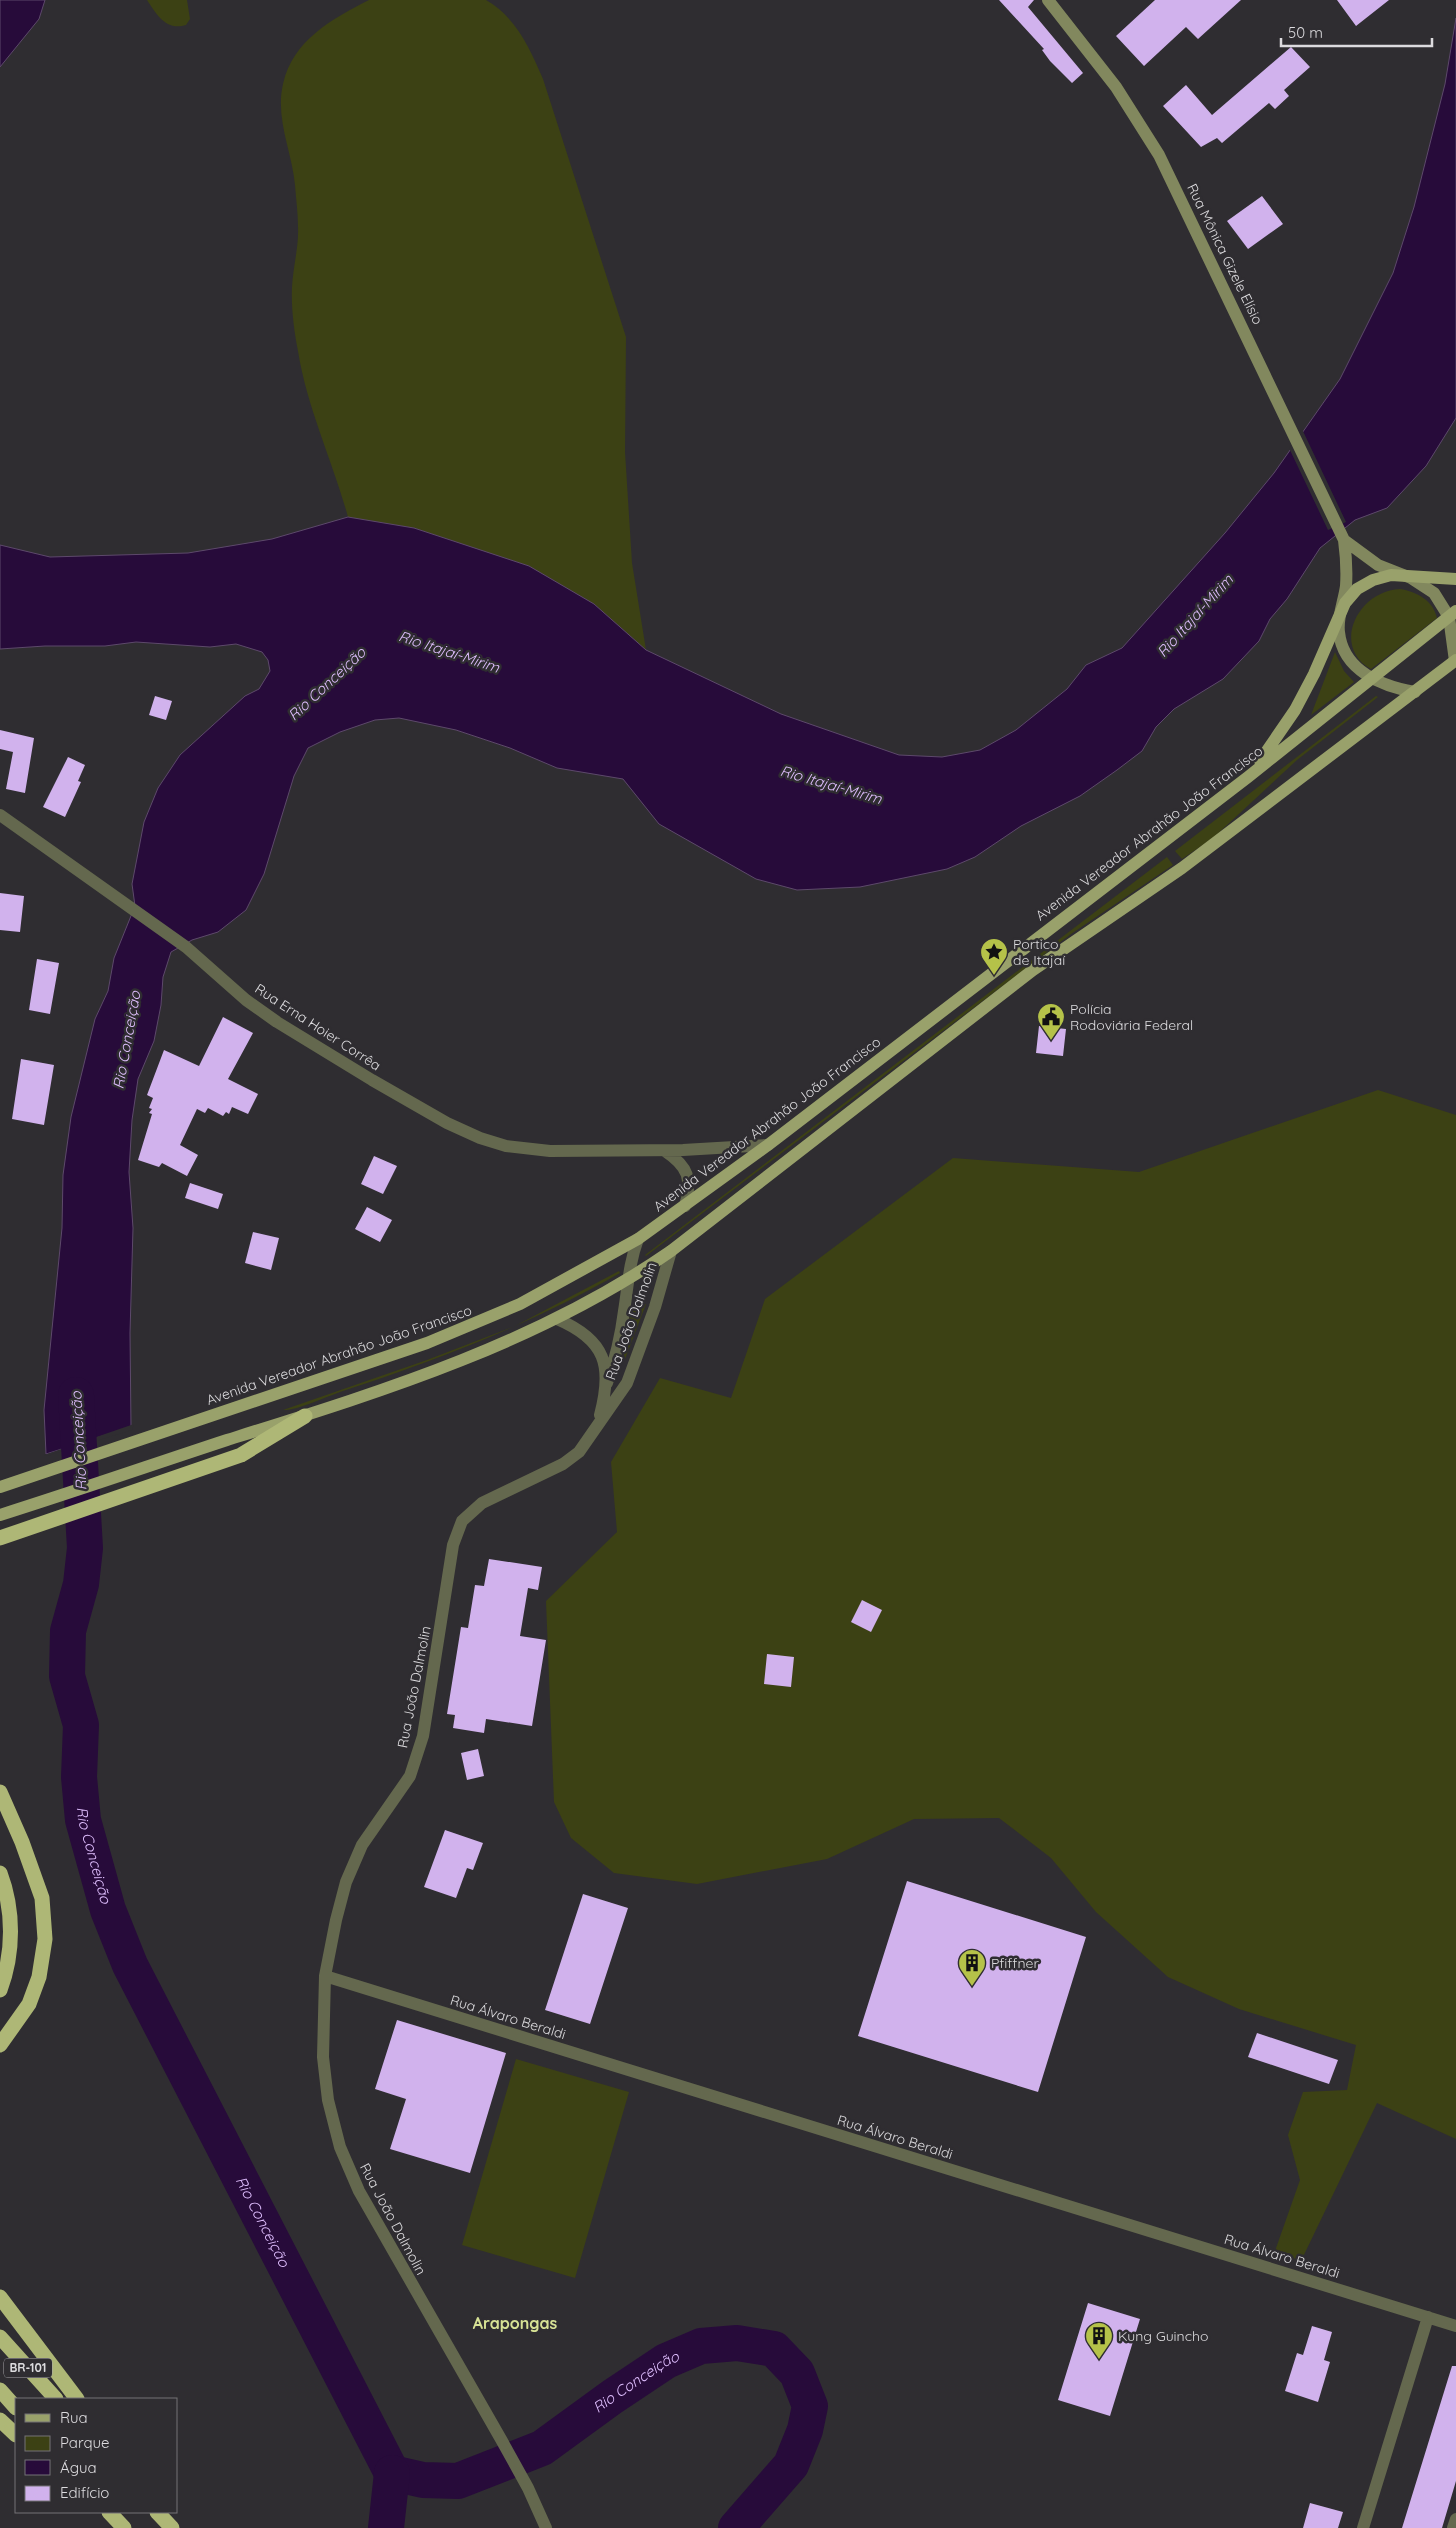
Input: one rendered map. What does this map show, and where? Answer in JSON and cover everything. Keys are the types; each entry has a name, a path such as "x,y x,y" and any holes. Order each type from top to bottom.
{"highway":[{"path":"0,1538 241,1455 305,1416"},
{"path":"0,1792 22,1842 42,1898 45,1939 39,1977 29,2004 0,2045"},
{"path":"0,1872 11,1926 8,1970 0,1990"},
{"path":"0,2297 76,2398"},
{"name":"BR-101","path":"0,2337 55,2398"},
{"path":"0,2390 15,2407"},
{"path":"0,2420 15,2434"},
{"path":"110,2513 124,2528"},
{"path":"159,2513 174,2528"},
{"path":"164,2513 174,2528"}],"main road":[{"path":"1248,777 1273,744 1298,704 1314,674 1340,612 1350,596 1365,584 1382,576 1402,574 1430,579 1456,579"},
{"name":"Avenida Vereador Abrahão João Francisco","path":"0,1487 427,1343 474,1324 560,1284 638,1239 768,1145 1248,777 1452,614"},
{"path":"0,1515 305,1416 477,1356 557,1319 627,1282 671,1251 1032,970 1182,868 1416,692 1455,660"}],"street":[{"name":"Rua Mônica Gizele Elísio","path":"1048,0 1116,87 1159,155 1338,526 1344,540 1346,573 1339,632 1344,651 1356,667 1373,679 1416,692"},
{"path":"1344,540 1378,565 1402,574 1427,587 1440,600 1452,614 1455,660"},
{"name":"Rua Erna Hoier Corrêa","path":"0,816 186,947 246,1000 277,1022 447,1123 480,1138 506,1146 531,1150 665,1151 747,1148 768,1145"},
{"path":"665,1151 685,1167 689,1180 685,1206"},
{"name":"Rua João Dalmolin","path":"598,1423 624,1316 627,1282 632,1255 638,1239"},
{"name":"Rua João Dalmolin","path":"546,2528 528,2488 502,2441 364,2200 340,2147 328,2100 323,2057 325,1976 346,1882 362,1845 410,1776 422,1736 453,1545 462,1521 473,1510 489,1499 571,1459 579,1452 627,1383 655,1307 671,1251"},
{"name":"Rua João Dalmolin","path":"557,1319 582,1330 594,1343 603,1358 607,1383"},
{"name":"Rua Álvaro Beraldi","path":"325,1976 1456,2326"},
{"path":"1363,2528 1428,2317"},
{"path":"1453,2528 1456,2520"}],"green space":[{"path":"147,0 187,0 190,19 186,25 173,26 168,24 158,16"},
{"path":"369,0 486,0 506,15 514,25 533,56 543,79 626,337 625,452 632,563 646,650 594,604 414,528 348,517 314,414 302,372 295,335 292,295 298,242 298,216 293,172 282,122 281,97 288,69 295,55 305,43 328,23"},
{"path":"1400,589 1412,592 1423,598 1432,606 1437,618 1371,669 1359,659 1353,648 1351,635 1354,622 1361,609 1372,599 1385,592"},
{"path":"1335,652 1344,671 1354,682 1311,715"},
{"path":"1376,696 1378,697 1297,760 1213,838 1182,859 1175,851"},
{"path":"1167,857 1173,865 1071,934 645,1255"},
{"path":"1378,1090 1456,1115 1456,2139 1377,2103 1301,2261 1275,2251 1300,2180 1288,2135 1303,2092 1347,2090 1356,2045 1239,2009 1168,1977 1096,1912 1051,1858 999,1818 914,1819 827,1859 697,1884 614,1873 571,1838 554,1802 546,1601 617,1532 611,1462 660,1378 731,1398 765,1299 953,1158 1139,1172"},
{"path":"619,1271 620,1273 552,1309 515,1326"},
{"path":"646,1304 625,1359 623,1351 631,1311"},
{"path":"515,1326 413,1367 303,1406 283,1410 427,1360"},
{"path":"516,2059 629,2092 575,2278 462,2245"}],"water":[{"path":"0,0 45,0 39,19 0,67"},
{"name":"Rio Itajaí-Mirim","path":"1456,18 1456,418 1426,466 1387,508 1355,520 1320,548 1287,599 1270,619 1259,641 1223,679 1174,709 1156,727 1142,751 1080,796 1021,826 975,857 947,869 860,887 797,890 756,879 659,824 623,779 557,768 510,748 456,730 399,718 375,720 340,732 308,748 294,776 264,874 246,910 218,932 192,940 171,952 163,977 161,1005 154,1041 138,1079 132,1120 129,1172 133,1228 130,1333 131,1427 46,1454 44,1410 62,1228 63,1175 71,1117 95,1019 108,991 114,958 135,906 132,884 144,822 158,788 180,755 245,696 259,689 270,671 268,660 262,652 236,644 210,647 136,642 105,646 45,646 0,649 0,545 50,557 188,553 272,539 348,517 414,528 529,566 594,604 646,650 781,714 899,755 942,757 980,750 1016,730 1067,689 1086,665 1122,648 1225,533 1274,473 1340,379 1393,273 1414,207 1445,84"}],"pier":[{"path":"1302,429 1346,522 1328,530 1289,448"},
{"path":"134,1424 132,1430 47,1456 44,1455"}],"building":[{"path":"999,0 1034,0 1028,7 1083,73 1072,83 1050,61 1042,50 1044,49"},
{"path":"1155,0 1241,0 1198,39 1186,27 1144,66 1116,36"},
{"path":"1337,0 1389,0 1356,26"},
{"path":"1291,47 1310,67 1284,90 1289,96 1275,109 1269,103 1222,143 1217,138 1201,147 1163,106 1186,85 1212,115"},
{"path":"1262,196 1283,224 1248,249 1227,221"},
{"path":"155,696 172,701 166,720 149,715"},
{"path":"0,730 34,738 25,793 6,789 13,752 0,749"},
{"path":"68,757 85,765 78,781 81,782 65,817 43,807"},
{"path":"0,893 24,896 20,932 0,930"},
{"path":"37,959 59,963 50,1014 29,1010"},
{"path":"223,1017 253,1033 228,1079 258,1094 248,1114 232,1107 229,1114 226,1112 223,1116 208,1108 205,1113 197,1109 180,1145 198,1155 187,1176 162,1163 159,1167 138,1160 152,1114 149,1113 152,1109 149,1108 153,1098 147,1095 164,1050 199,1066"},
{"name":"Polícia Rodoviária Federal","path":"1039,1026 1066,1029 1063,1056 1036,1053"},
{"path":"21,1059 54,1065 44,1125 12,1119"},
{"path":"374,1156 397,1166 383,1194 361,1184"},
{"path":"190,1183 223,1194 218,1209 185,1198"},
{"path":"367,1207 392,1220 380,1242 355,1229"},
{"path":"253,1232 279,1238 271,1270 245,1263"},
{"path":"489,1559 542,1567 538,1590 528,1588 520,1636 546,1640 532,1726 486,1719 484,1733 453,1728 455,1715 447,1714 461,1627 468,1628 475,1585 484,1586"},
{"path":"862,1600 882,1610 871,1632 851,1622"},
{"path":"767,1654 794,1657 791,1687 764,1684"},
{"path":"478,1749 484,1776 467,1780 461,1753"},
{"path":"445,1830 483,1843 473,1870 467,1868 456,1898 424,1887"},
{"name":"Pfiffner","path":"907,1881 1086,1937 1038,2092 858,2036"},
{"path":"583,1894 628,1908 590,2024 545,2010"},
{"path":"397,2020 506,2053 470,2173 390,2149 406,2099 375,2089"},
{"path":"1257,2033 1338,2060 1329,2084 1248,2057"},
{"name":"Kung Guincho","path":"1088,2303 1140,2319 1110,2416 1058,2400"},
{"path":"1312,2326 1332,2332 1324,2360 1330,2362 1318,2402 1285,2391 1297,2353 1303,2355"},
{"path":"1452,2366 1456,2366 1456,2481 1442,2528 1402,2528"},
{"path":"1310,2503 1343,2512 1338,2528 1303,2528"}],"waterway":[{"name":"Rio Conceição","path":"76,1395 85,1548 81,1584 68,1631 67,1676 81,1725 79,1777 83,1820 108,1910 130,1965 392,2473"},
{"name":"Rio Conceição","path":"392,2473 423,2480 458,2481 542,2448 612,2397 666,2361 701,2346 737,2343 774,2349 797,2373 810,2406 805,2430 791,2465 736,2528"},
{"path":"386,2528 392,2473"}],"place":[{"name":"Portico de Itajaí","path":"994,976"},
{"name":"Polícia Rodoviária Federal","path":"1051,1041"},
{"name":"Pfiffner","path":"972,1987"},
{"name":"Kung Guincho","path":"1099,2360"}],"district":[{"name":"Arapongas","path":"515,2323"}]}
